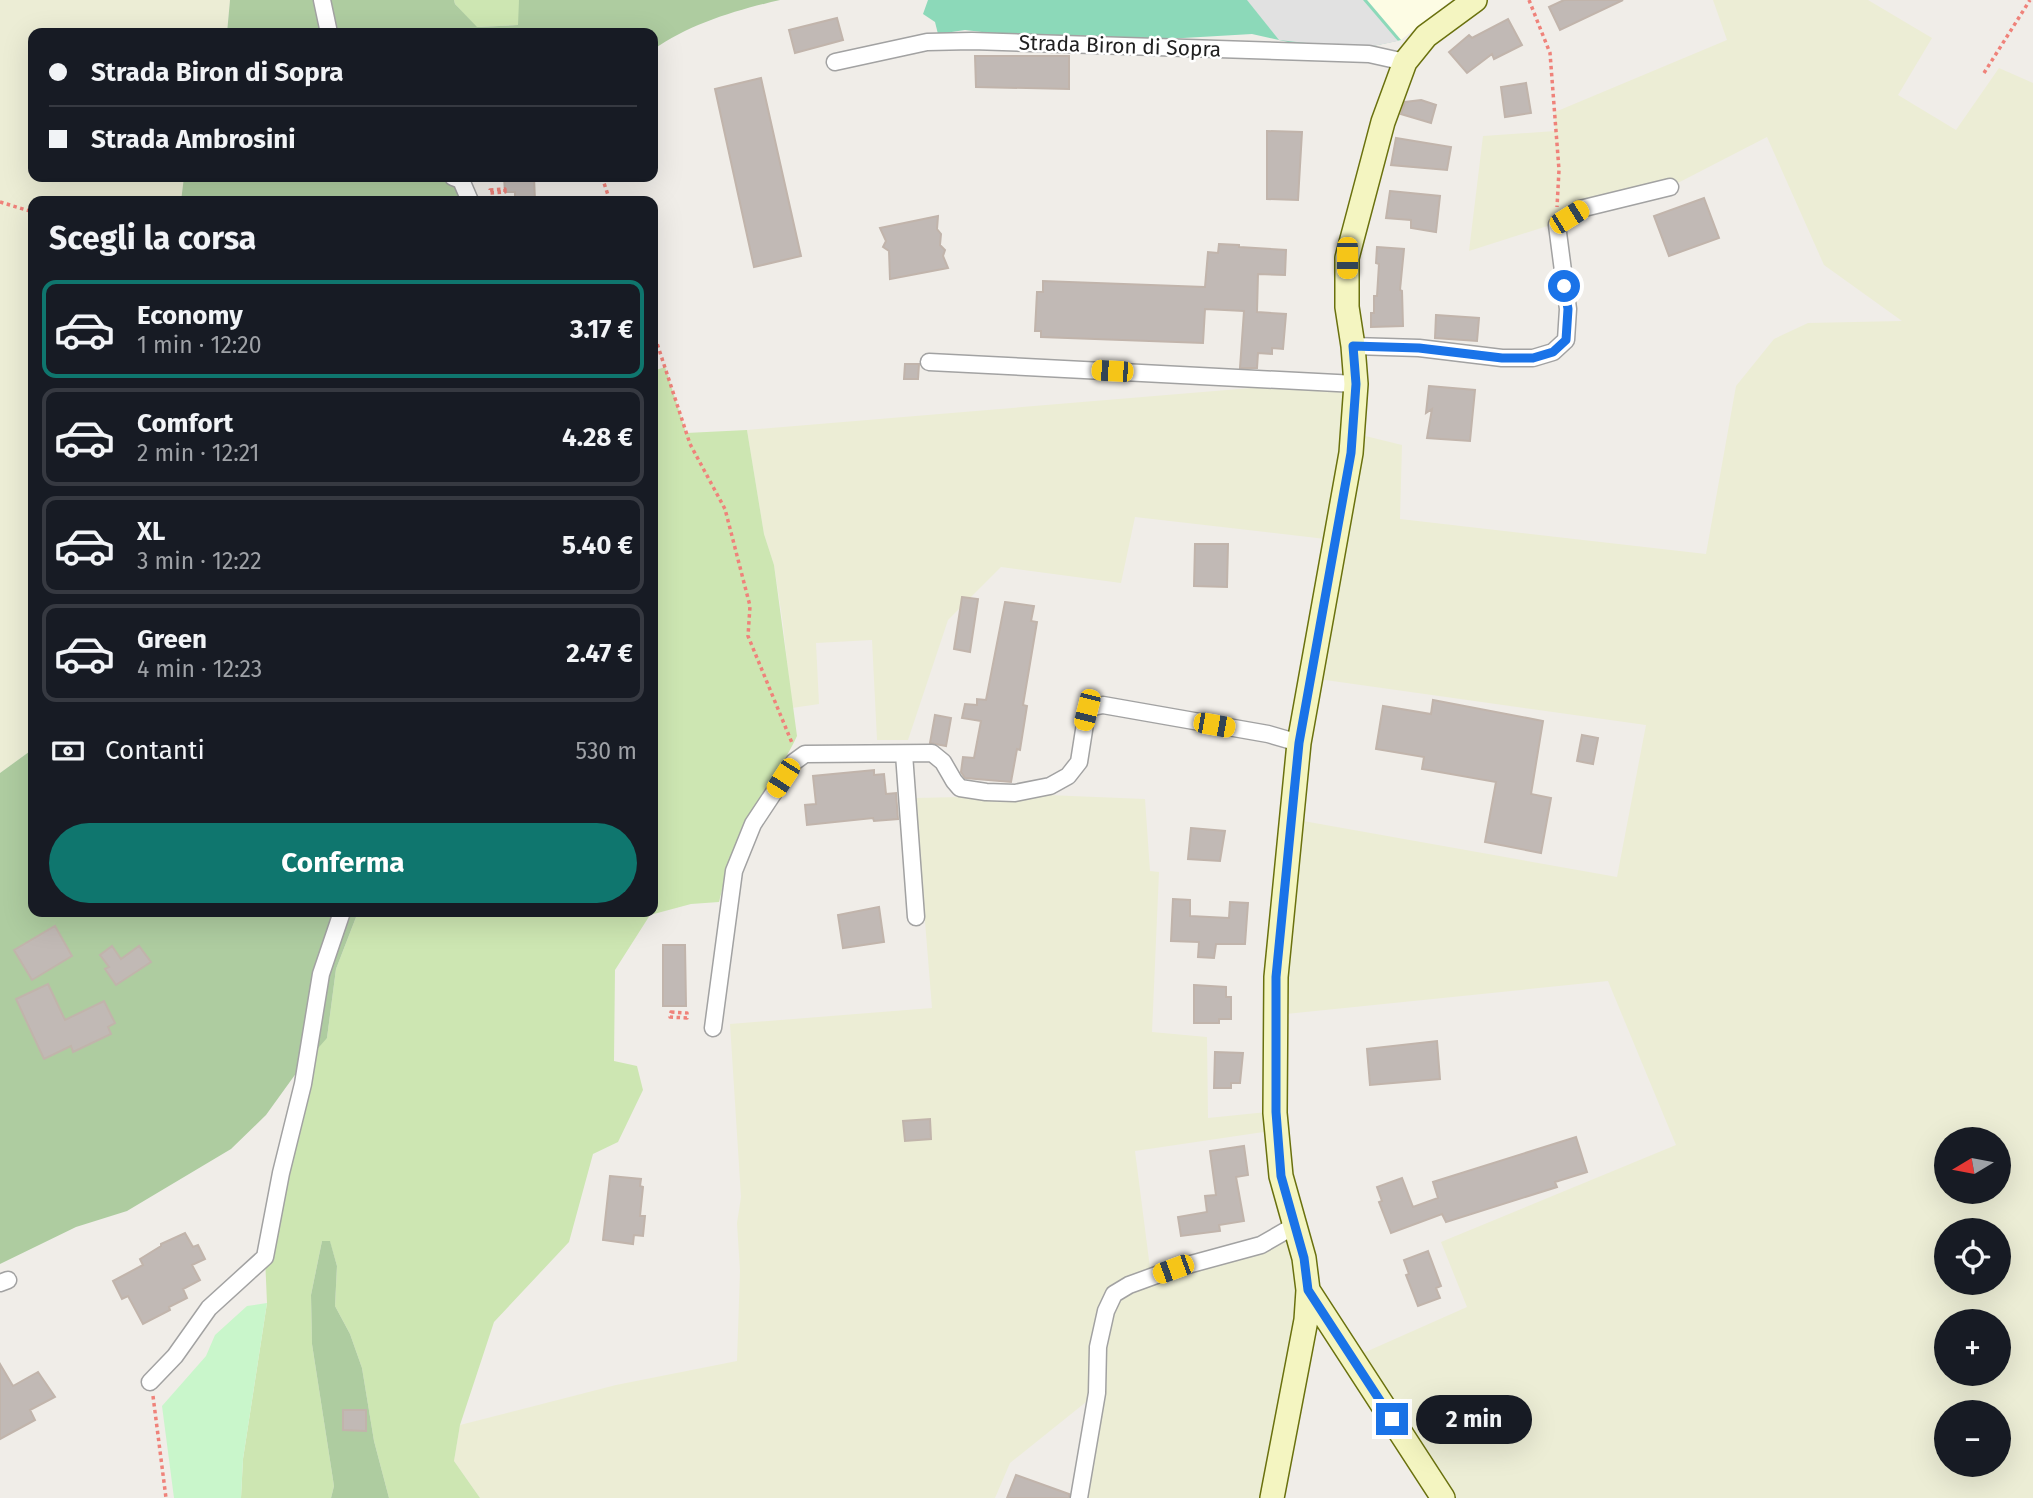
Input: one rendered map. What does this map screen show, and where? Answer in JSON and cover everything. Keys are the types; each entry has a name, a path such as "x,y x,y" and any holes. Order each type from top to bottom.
{"street":[{"path":"322,0 328,28"},
{"path":"1272,1498 1306,1320 1308,1290 1304,1258 1281,1176 1276,1112 1276,989 1299,743 1349,466 1356,384 1347,307 1347,258 1383,121 1405,62 1426,36 1475,0"},
{"name":"Strada Biron di Sopra","path":"835,62 927,42 972,41 1369,54 1405,62"},
{"path":"1353,346 1419,348 1502,358 1533,358 1553,352 1566,340 1568,309 1557,225 1580,209 1670,187"},
{"path":"929,362 1356,384"},
{"path":"713,1028 734,871 753,824 794,762 805,754 932,753 943,762 960,788 1015,793 1050,786 1068,776 1079,762 1087,710 1093,706 1103,705 1268,734 1299,743"},
{"path":"904,754 916,917"},
{"path":"150,1382 175,1356 209,1308 265,1257 281,1173 303,1084 321,974 340,917"},
{"path":"1079,1498 1097,1393 1098,1347 1106,1311 1114,1294 1129,1285 1173,1269 1261,1245 1294,1226"},
{"path":"1308,1290 1443,1498"}],"path":[{"path":"1529,0 1550,53 1559,170 1557,225"},
{"path":"1984,72 2030,0"},
{"path":"0,202 28,210"},
{"path":"658,346 690,444 724,509 750,606 748,636 792,743 805,754"},
{"path":"150,1382 166,1498"}],"shaded area":[{"path":"0,0 230,0 227,28 28,28 28,182 183,182 182,196 28,196 28,753 0,773"},
{"path":"1247,0 1363,0 1398,41 1359,49 1279,40"},
{"path":"1367,0 1452,0 1401,40"},
{"path":"1713,0 1868,0 1932,38 1898,95 1956,130 1999,68 2033,83 2033,1498 1443,1498 1352,1358 1467,1307 1441,1242 1676,1145 1608,981 1276,1015 1292,819 1617,877 1646,725 1311,678 1334,540 1135,517 1121,583 1001,567 948,620 908,740 877,740 872,640 816,643 819,704 792,708 774,565 764,534 747,430 1322,382 1356,384 1353,433 1402,445 1400,519 1706,554 1736,386 1774,339 1808,323 1902,321 1824,265 1767,137 1670,187 1469,251 1483,136 1555,131 1555,112 1727,40"},
{"path":"1047,795 1145,799 1150,871 1159,872 1152,1032 1207,1037 1208,1118 1267,1112 1277,1130 1135,1151 1150,1268 1173,1269 1294,1226 1304,1258 1272,1498 1079,1498 1096,1394 1010,1463 995,1498 480,1498 454,1461 460,1425 616,1385 737,1361 740,1271 737,1223 741,1197 730,1024 932,1008 915,798"}],"green space":[{"path":"230,0 454,0 477,27 518,25 519,0 780,0 714,19 658,47 658,28 227,28"},
{"path":"454,0 519,0 519,25 476,27"},
{"path":"928,0 1367,0 1401,40 1359,49 1306,46 1252,34 1149,40 1042,39 965,30 938,34 935,22 923,14"},
{"path":"183,182 465,182 467,196 182,196"},
{"path":"665,367 686,433 747,430 764,534 774,565 797,736 742,830 730,860 719,902 691,904 658,913 658,369"},
{"path":"28,753 28,917 356,917 336,969 327,1038 297,1072 266,1115 231,1149 127,1211 76,1227 0,1264 0,773"},
{"path":"356,917 649,917 615,970 614,1061 637,1066 643,1090 618,1142 593,1154 569,1242 494,1322 460,1425 454,1461 480,1498 389,1498 374,1441 362,1368 350,1334 335,1306 337,1266 330,1242 322,1241 311,1295 312,1344 334,1486 331,1498 241,1498 243,1459 267,1303 265,1257 310,1049 327,1038 336,969"},
{"path":"322,1241 330,1241 337,1266 335,1306 350,1334 362,1368 374,1441 389,1498 331,1498 334,1486 312,1344 311,1295"},
{"path":"267,1303 243,1459 241,1498 174,1498 162,1406 206,1356 215,1335 247,1306"}],"building":[{"path":"1564,0 1623,0 1560,30 1549,7"},
{"path":"837,18 843,40 795,53 789,30"},
{"path":"1508,19 1522,45 1494,59 1492,54 1467,73 1449,52 1469,35 1472,38"},
{"path":"975,56 1069,56 1069,89 976,87"},
{"path":"761,78 801,256 754,267 715,89"},
{"path":"1526,83 1531,113 1505,117 1501,87"},
{"path":"1421,100 1436,105 1431,123 1401,114 1405,102"},
{"path":"1267,131 1302,132 1298,200 1267,199"},
{"path":"1396,138 1451,147 1447,170 1391,165"},
{"path":"504,182 534,182 535,196 515,196 515,192 505,192"},
{"path":"1390,191 1440,196 1436,232 1411,228 1411,220 1386,218"},
{"path":"1704,198 1719,238 1669,256 1654,216"},
{"path":"938,216 940,245 945,250 943,256 948,268 890,279 889,251 883,247 886,241 880,228"},
{"path":"1219,244 1286,250 1285,275 1258,274 1257,312 1286,314 1283,349 1272,348 1272,354 1258,353 1257,368 1240,368 1244,311 1205,309 1203,343 1041,337 1041,331 1035,331 1037,292 1043,292 1043,281 1205,287 1208,252 1218,253"},
{"path":"1377,247 1404,249 1400,290 1403,326 1371,327 1374,296 1377,296"},
{"path":"1436,315 1479,318 1477,341 1435,338"},
{"path":"905,364 919,364 918,379 904,379"},
{"path":"1429,386 1475,390 1470,441 1427,438 1432,409 1426,413"},
{"path":"1195,544 1228,544 1227,587 1194,586"},
{"path":"962,597 978,599 970,652 954,649"},
{"path":"1005,602 1034,606 1031,621 1037,622 1023,705 1027,706 1020,750 1017,749 1011,782 965,778 961,772 963,757 974,758 981,721 962,718 965,704 977,705 977,699 986,700"},
{"path":"1433,700 1543,721 1531,794 1551,798 1541,853 1485,842 1496,782 1422,769 1424,757 1376,749 1383,706 1431,714"},
{"path":"935,715 951,718 946,746 930,743"},
{"path":"1582,735 1598,738 1593,764 1577,761"},
{"path":"874,770 874,775 884,774 886,794 896,793 898,819 874,821 873,818 807,825 805,805 816,804 813,776"},
{"path":"1191,828 1225,831 1220,861 1188,859"},
{"path":"1173,899 1190,900 1190,916 1229,918 1230,902 1248,903 1245,944 1216,944 1214,958 1198,957 1199,942 1171,941"},
{"path":"879,907 884,942 843,948 838,915"},
{"path":"55,926 72,956 32,980 14,950"},
{"path":"663,945 685,945 686,1006 663,1006"},
{"path":"112,946 121,959 139,946 151,962 116,985 105,969 109,967 100,955"},
{"path":"48,984 65,1020 104,1001 115,1023 108,1027 111,1034 73,1052 71,1046 44,1059 16,999"},
{"path":"1194,985 1226,987 1226,997 1231,997 1231,1019 1219,1019 1219,1023 1194,1023"},
{"path":"1437,1041 1440,1079 1370,1085 1367,1049"},
{"path":"1215,1052 1243,1053 1240,1083 1231,1083 1231,1088 1214,1088"},
{"path":"930,1119 931,1139 905,1141 903,1121"},
{"path":"1576,1137 1587,1172 1555,1182 1557,1187 1446,1222 1442,1214 1391,1233 1379,1202 1382,1201 1377,1187 1402,1178 1413,1207 1438,1198 1433,1182"},
{"path":"1244,1146 1248,1175 1236,1177 1244,1221 1219,1225 1220,1231 1181,1236 1178,1217 1207,1212 1205,1196 1216,1195 1210,1151"},
{"path":"610,1176 641,1179 640,1186 643,1187 640,1216 645,1216 643,1236 634,1235 633,1244 603,1240"},
{"path":"185,1233 193,1247 198,1245 205,1259 192,1265 200,1280 183,1289 187,1298 143,1324 128,1296 122,1299 113,1281 143,1265 140,1259 161,1244"},
{"path":"1428,1251 1441,1286 1436,1288 1440,1298 1418,1306 1406,1275 1409,1274 1404,1260"},
{"path":"0,1364 13,1386 38,1372 55,1397 30,1410 35,1420 0,1439"},
{"path":"343,1410 366,1410 366,1431 343,1430"},
{"path":"1016,1475 1069,1494 1069,1498 1007,1498"}],"route":[{"path":"1392,1419 1308,1290 1304,1258 1281,1176 1276,1112 1276,977 1299,743 1351,453 1356,384 1353,346 1419,348 1502,358 1533,358 1553,352 1566,340 1568,309 1564,286"}]}
